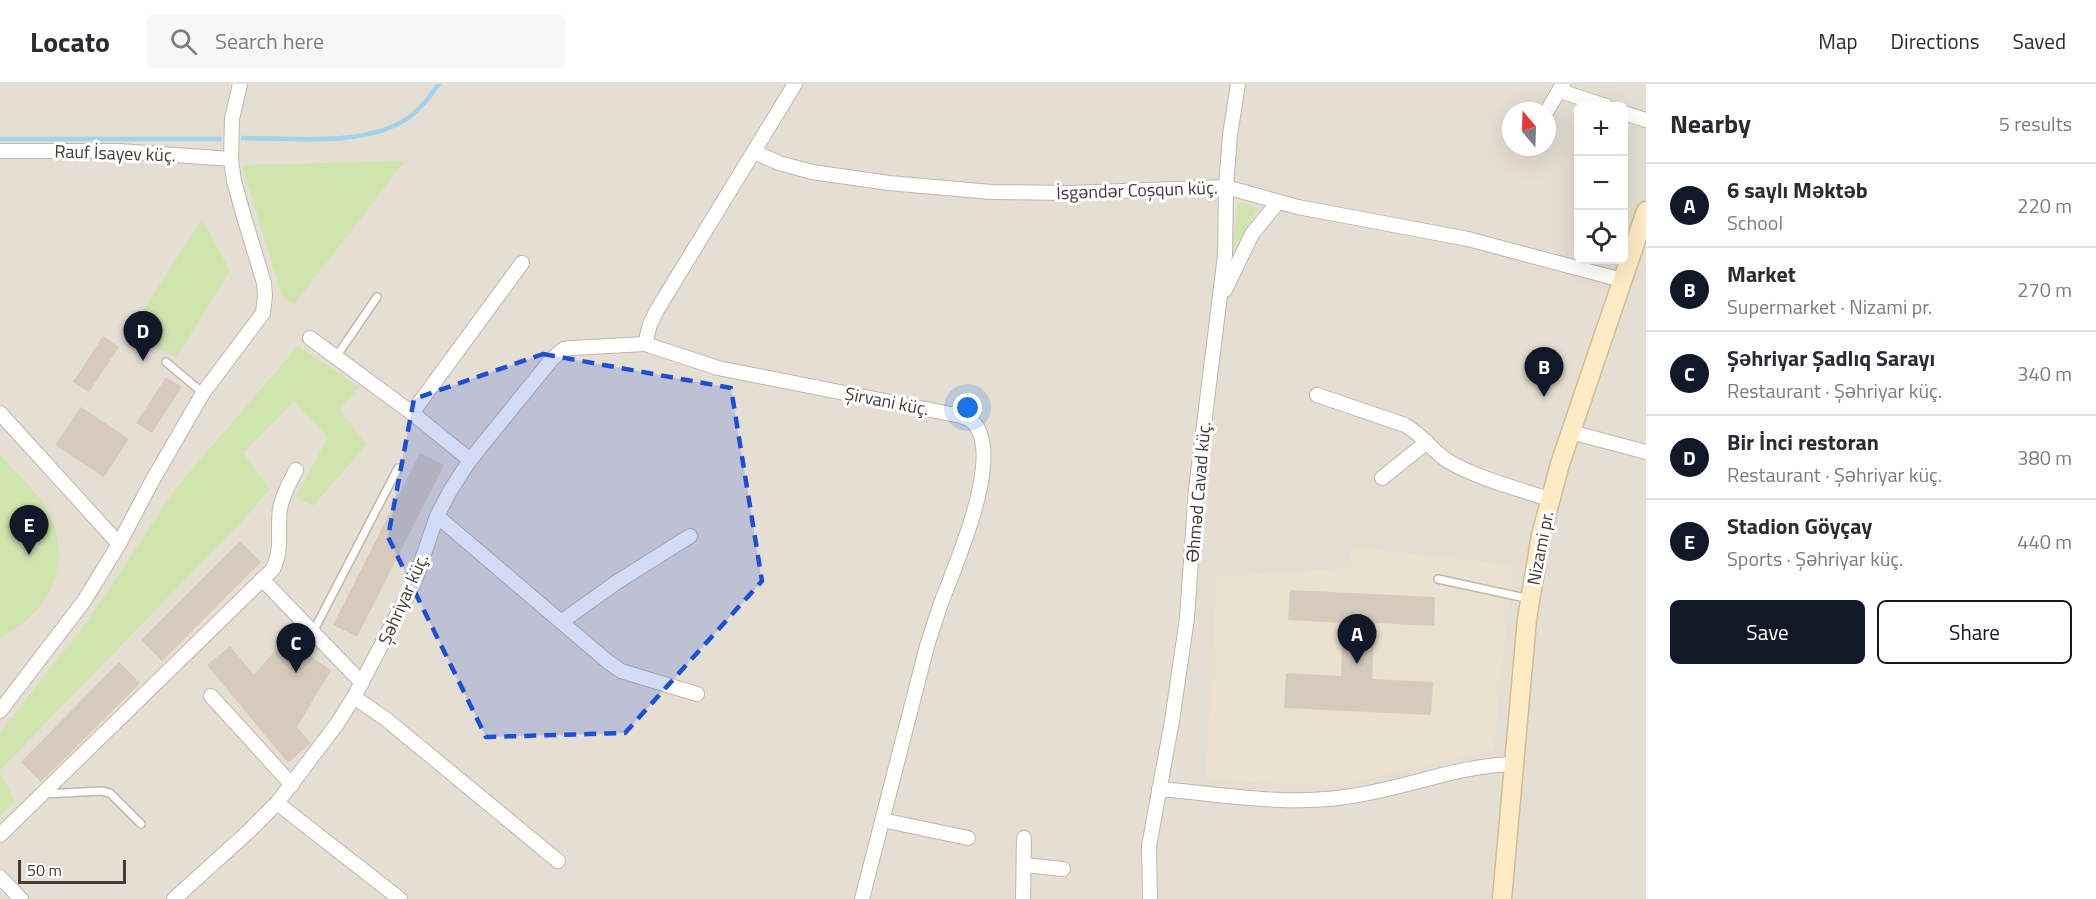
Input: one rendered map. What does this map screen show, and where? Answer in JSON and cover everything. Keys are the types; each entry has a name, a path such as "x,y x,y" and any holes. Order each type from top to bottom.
{"street":[{"path":"0,711 84,601 119,544 150,483 203,393 263,313 264,283 234,181 231,159 232,119 240,84"},
{"path":"645,344 650,324 657,310 795,84"},
{"name":"Əhməd Cavad küç.","path":"1150,899 1149,846 1172,721 1187,618 1196,489 1221,300 1230,135 1238,84"},
{"path":"1552,102 1562,87 1597,102"},
{"path":"1628,115 1646,120"},
{"name":"Rauf İsayev küç.","path":"0,151 119,152 231,159"},
{"name":"İsgəndər Coşqun küç.","path":"754,152 779,163 812,172 890,183 991,192 1069,193 1226,187 1278,202 1468,239 1622,280"},
{"path":"1221,300 1252,234 1278,202"},
{"name":"Nizami pr.","path":"1502,899 1530,599 1541,535 1549,499 1646,211"},
{"path":"412,413 522,263"},
{"path":"310,338 412,413 470,460"},
{"name":"Şəhriyar küç.","path":"174,899 277,803 338,724 414,583 437,516 450,491 470,460 557,353 572,348 645,344"},
{"name":"Şirvani küç.","path":"645,344 718,368 961,416 972,421 978,430 983,444 983,454 977,504 927,646 862,899"},
{"path":"1317,395 1405,425 1418,432 1450,462 1549,499"},
{"path":"0,413 119,544"},
{"path":"1571,432 1646,452"},
{"path":"1382,477 1427,442"},
{"path":"0,835 273,569 278,559 280,508 296,470"},
{"path":"437,516 621,671 697,694"},
{"path":"561,622 616,582 690,536"},
{"path":"262,579 362,683"},
{"path":"211,696 292,785"},
{"path":"354,697 387,720 558,861"},
{"path":"1159,789 1275,799 1342,798 1467,769 1494,764 1515,764"},
{"path":"277,803 400,899"},
{"path":"882,820 968,838"},
{"path":"1023,899 1024,838"},
{"path":"1024,865 1063,869"},
{"path":"0,877 21,899"}],"lane":[{"path":"336,357 377,297"},
{"path":"166,362 203,393"},
{"path":"313,632 398,468"},
{"path":"1438,579 1530,599"},
{"path":"42,794 101,791 110,793 141,824"}],"highlighted area":[{"path":"543,354 731,388 762,581 625,733 486,737 388,537 414,399"}],"shaded area":[{"path":"0,84 1646,84 1646,899 0,899"},
{"path":"1352,547 1513,565 1494,750 1340,786 1205,780 1217,577 1348,568"}],"green space":[{"path":"405,161 294,305 282,296 242,165"},
{"path":"1238,202 1258,209 1232,252"},
{"path":"202,219 230,271 176,358 130,331"},
{"path":"298,346 359,387 339,410 367,444 313,506 296,497 328,437 294,401 243,453 270,489 246,517 0,770 0,733 89,619 176,488"},
{"path":"0,455 43,503 53,523 58,543 58,562 54,580 46,597 34,613 18,627 0,638"},
{"path":"0,771 15,802 0,816"}],"building":[{"path":"103,336 119,347 89,392 73,382"},
{"path":"166,377 182,387 152,433 136,423"},
{"path":"81,407 129,439 104,477 55,445"},
{"path":"420,453 444,465 357,637 333,625"},
{"path":"240,541 261,562 162,661 141,640"},
{"path":"1290,590 1435,597 1434,626 1375,623 1372,679 1433,682 1431,715 1284,708 1286,673 1341,676 1343,623 1288,620"},
{"path":"285,639 331,670 297,727 311,743 288,763 207,665 230,646 254,675"},
{"path":"119,662 140,683 41,782 21,762"}],"waterway":[{"path":"243,138 328,139 372,133 408,118 439,84"},
{"path":"0,139 220,139"}],"place":[{"name":"Bir İnci restoran","path":"143,361"},
{"name":"Market","path":"1544,397"},
{"name":"Stadion Göyçay","path":"29,555"},
{"name":"6 saylı Məktəb","path":"1357,664"},
{"name":"Şəhriyar Şadlıq Sarayı","path":"296,673"}]}
